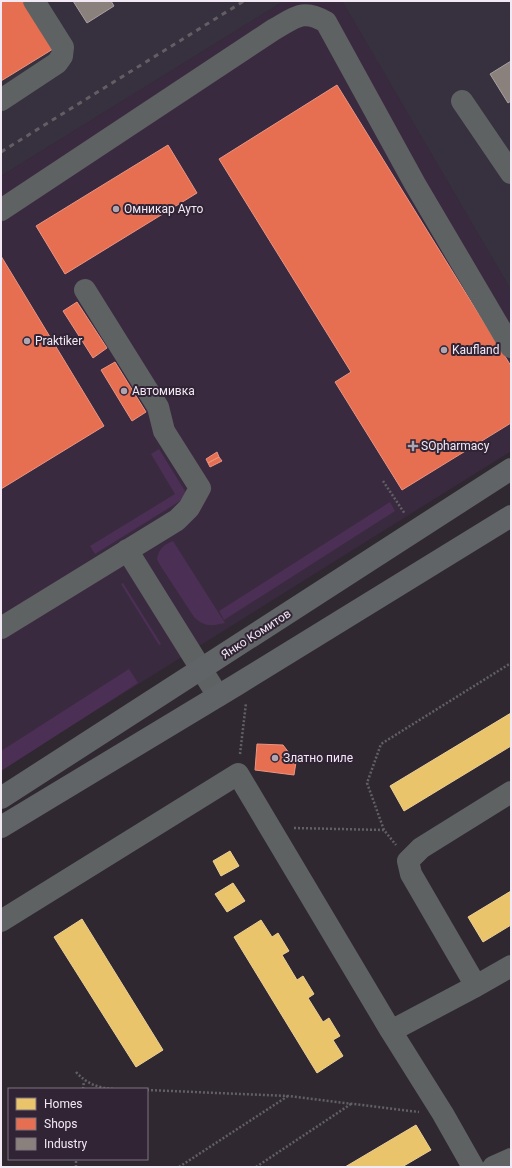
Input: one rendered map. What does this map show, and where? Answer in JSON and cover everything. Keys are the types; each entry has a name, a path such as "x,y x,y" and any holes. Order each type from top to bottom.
{"main road":[{"name":"Янко Комитов","path":"1,798 202,670 511,469"},
{"path":"1,827 511,516"}],"street":[{"path":"1,100 57,63 62,56 63,47 34,1"},
{"path":"1,210 274,30 301,15 320,8 326,22 415,184 511,347"},
{"path":"462,101 511,173"},
{"path":"1,628 178,520 189,508 200,488 164,431 158,407 85,290"},
{"path":"127,550 218,696"},
{"path":"1,921 238,774 391,1031 443,1114 473,1167"},
{"path":"476,986 411,874 408,861 420,848 511,792"},
{"path":"391,1031 511,966"},
{"path":"493,1167 511,1159"}],"path":[{"path":"383,481 409,520"},
{"path":"408,861 384,830 367,783 381,744 511,663"},
{"path":"238,774 246,700"},
{"path":"270,828 384,830"},
{"path":"76,1072 84,1081 97,1087 106,1088"},
{"path":"84,1081 84,1088"},
{"path":"148,1090 288,1096 443,1114"},
{"path":"179,1167 288,1096"},
{"path":"256,1167 352,1104"}],"shaded area":[{"path":"1,1 284,1 1,176"},
{"path":"284,1 342,1 511,290 511,451 1,770 1,176"},
{"path":"342,1 511,1 511,290"},
{"path":"159,449 188,496 95,554 90,546 175,494 151,454"},
{"path":"390,502 395,511 224,620 219,611"},
{"path":"173,541 225,623 208,625 201,623 194,617 160,565 157,559 160,550"},
{"path":"123,583 161,644 159,645 121,584"},
{"path":"129,669 138,683 1,771 1,751"}],"building: Homes":[{"path":"511,713 511,746 404,811 390,786"},
{"path":"230,851 239,866 221,876 213,861"},
{"path":"233,883 245,901 227,912 215,894"},
{"path":"511,891 511,925 483,942 468,917"},
{"path":"82,919 163,1050 136,1067 54,937"},
{"path":"261,920 272,937 278,933 289,951 282,955 297,980 303,976 314,994 308,998 323,1022 329,1018 340,1036 333,1040 343,1056 317,1073 234,937"},
{"path":"416,1125 431,1150 402,1167 345,1167"}],"building: Shops":[{"path":"1,1 23,1 53,49 1,81"},
{"path":"337,85 511,366 511,423 402,490 335,382 351,372 219,159"},
{"name":"Омникар Ауто","path":"168,145 197,193 65,274 36,226"},
{"name":"Praktiker","path":"1,256 104,426 1,489"},
{"path":"77,302 107,348 93,358 63,311"},
{"name":"Автомивка","path":"115,362 146,412 132,421 101,370"},
{"path":"217,452 219,457 208,463 206,459"},
{"path":"219,457 222,461 210,467 208,463"},
{"name":"Златно пиле","path":"257,744 283,745 296,762 294,775 255,770"}],"building: Industry":[{"path":"73,1 111,1 114,6 87,23"},
{"path":"511,61 511,101 508,103 490,74"}],"railway":[{"path":"1,152 244,1"}],"place":[{"name":"Омникар Ауто","path":"116,209"},
{"name":"Praktiker","path":"27,341"},
{"name":"Kaufland","path":"444,350"},
{"name":"Автомивка","path":"124,391"},
{"name":"SOpharmacy","path":"413,446"},
{"name":"Златно пиле","path":"275,758"}]}
